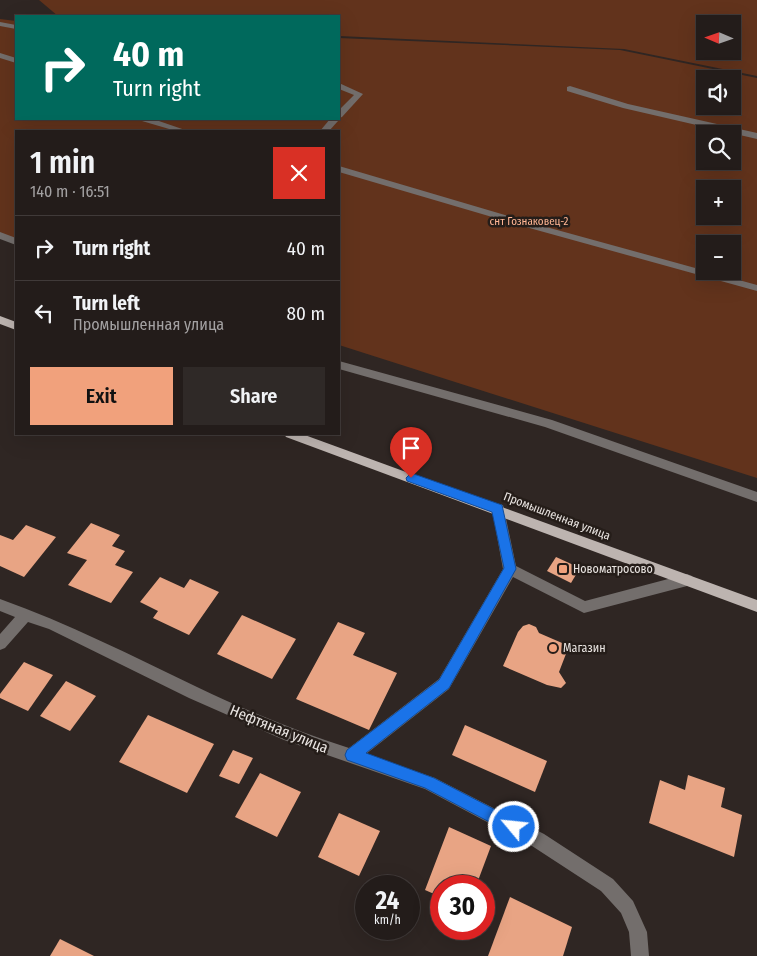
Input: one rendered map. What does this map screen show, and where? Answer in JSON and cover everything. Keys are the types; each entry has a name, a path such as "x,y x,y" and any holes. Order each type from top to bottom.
{"main road":[{"path":"0,320 15,326"},
{"name":"Промышленная улица","path":"293,435 757,606"}],"street":[{"path":"0,24 15,27"},
{"path":"0,55 15,60"},
{"path":"340,86 360,94 340,114"},
{"path":"570,89 626,106 757,136"},
{"path":"147,120 181,130"},
{"path":"325,130 334,120"},
{"path":"340,169 536,227 757,288"},
{"path":"0,234 15,242"},
{"path":"340,365 548,423 757,497"},
{"path":"352,755 444,684 510,569 498,509"},
{"path":"510,569 584,607 687,580"},
{"name":"Нефтяная улица","path":"0,605 54,625 244,716 319,747 352,755 429,783 538,840 607,885 627,907 638,932 640,956"},
{"path":"0,644 26,614"}],"green space":[{"path":"39,0 757,0 757,76 741,73 741,70 727,70 624,49 340,36 340,15 57,15"},
{"name":"снт Гознаковец-2","path":"0,19 15,21 15,120 340,120 340,38 620,50 718,70 696,70 696,115 741,115 741,75 757,78 757,478 340,345 340,130 15,130 15,241 0,236"}],"building":[{"path":"91,523 120,535 112,546 125,551 115,565 133,572 111,603 68,585 87,560 67,553"},
{"path":"26,525 56,537 24,577 0,566 0,535 13,540"},
{"path":"556,557 580,568 571,583 547,571"},
{"path":"160,577 184,588 190,579 219,592 189,635 153,618 158,611 140,602"},
{"path":"242,615 296,639 272,679 217,654"},
{"path":"338,622 365,633 353,655 397,673 369,730 296,699"},
{"path":"529,624 536,627 539,633 569,646 559,672 566,683 561,688 547,685 503,666 518,632 523,626"},
{"path":"24,662 53,675 28,711 0,698 0,694"},
{"path":"66,681 96,696 70,731 40,716"},
{"path":"148,715 214,744 187,793 119,762"},
{"path":"465,725 547,761 535,792 452,755"},
{"path":"233,750 253,758 239,784 219,776"},
{"path":"260,773 301,792 277,837 235,817"},
{"path":"688,775 725,788 721,807 742,815 734,857 649,823 660,780 685,790"},
{"path":"339,813 380,831 359,875 318,857"},
{"path":"449,827 491,846 480,875 431,875"},
{"path":"430,877 430,892 425,890"},
{"path":"510,897 572,927 563,956 488,956"},
{"path":"60,939 94,956 50,956"}],"place":[{"name":"Новоматросово","path":"563,569"},
{"name":"Магазин","path":"553,648"}],"route":[{"path":"411,478 498,509 510,569 444,684 352,755 429,783 514,827"}]}
